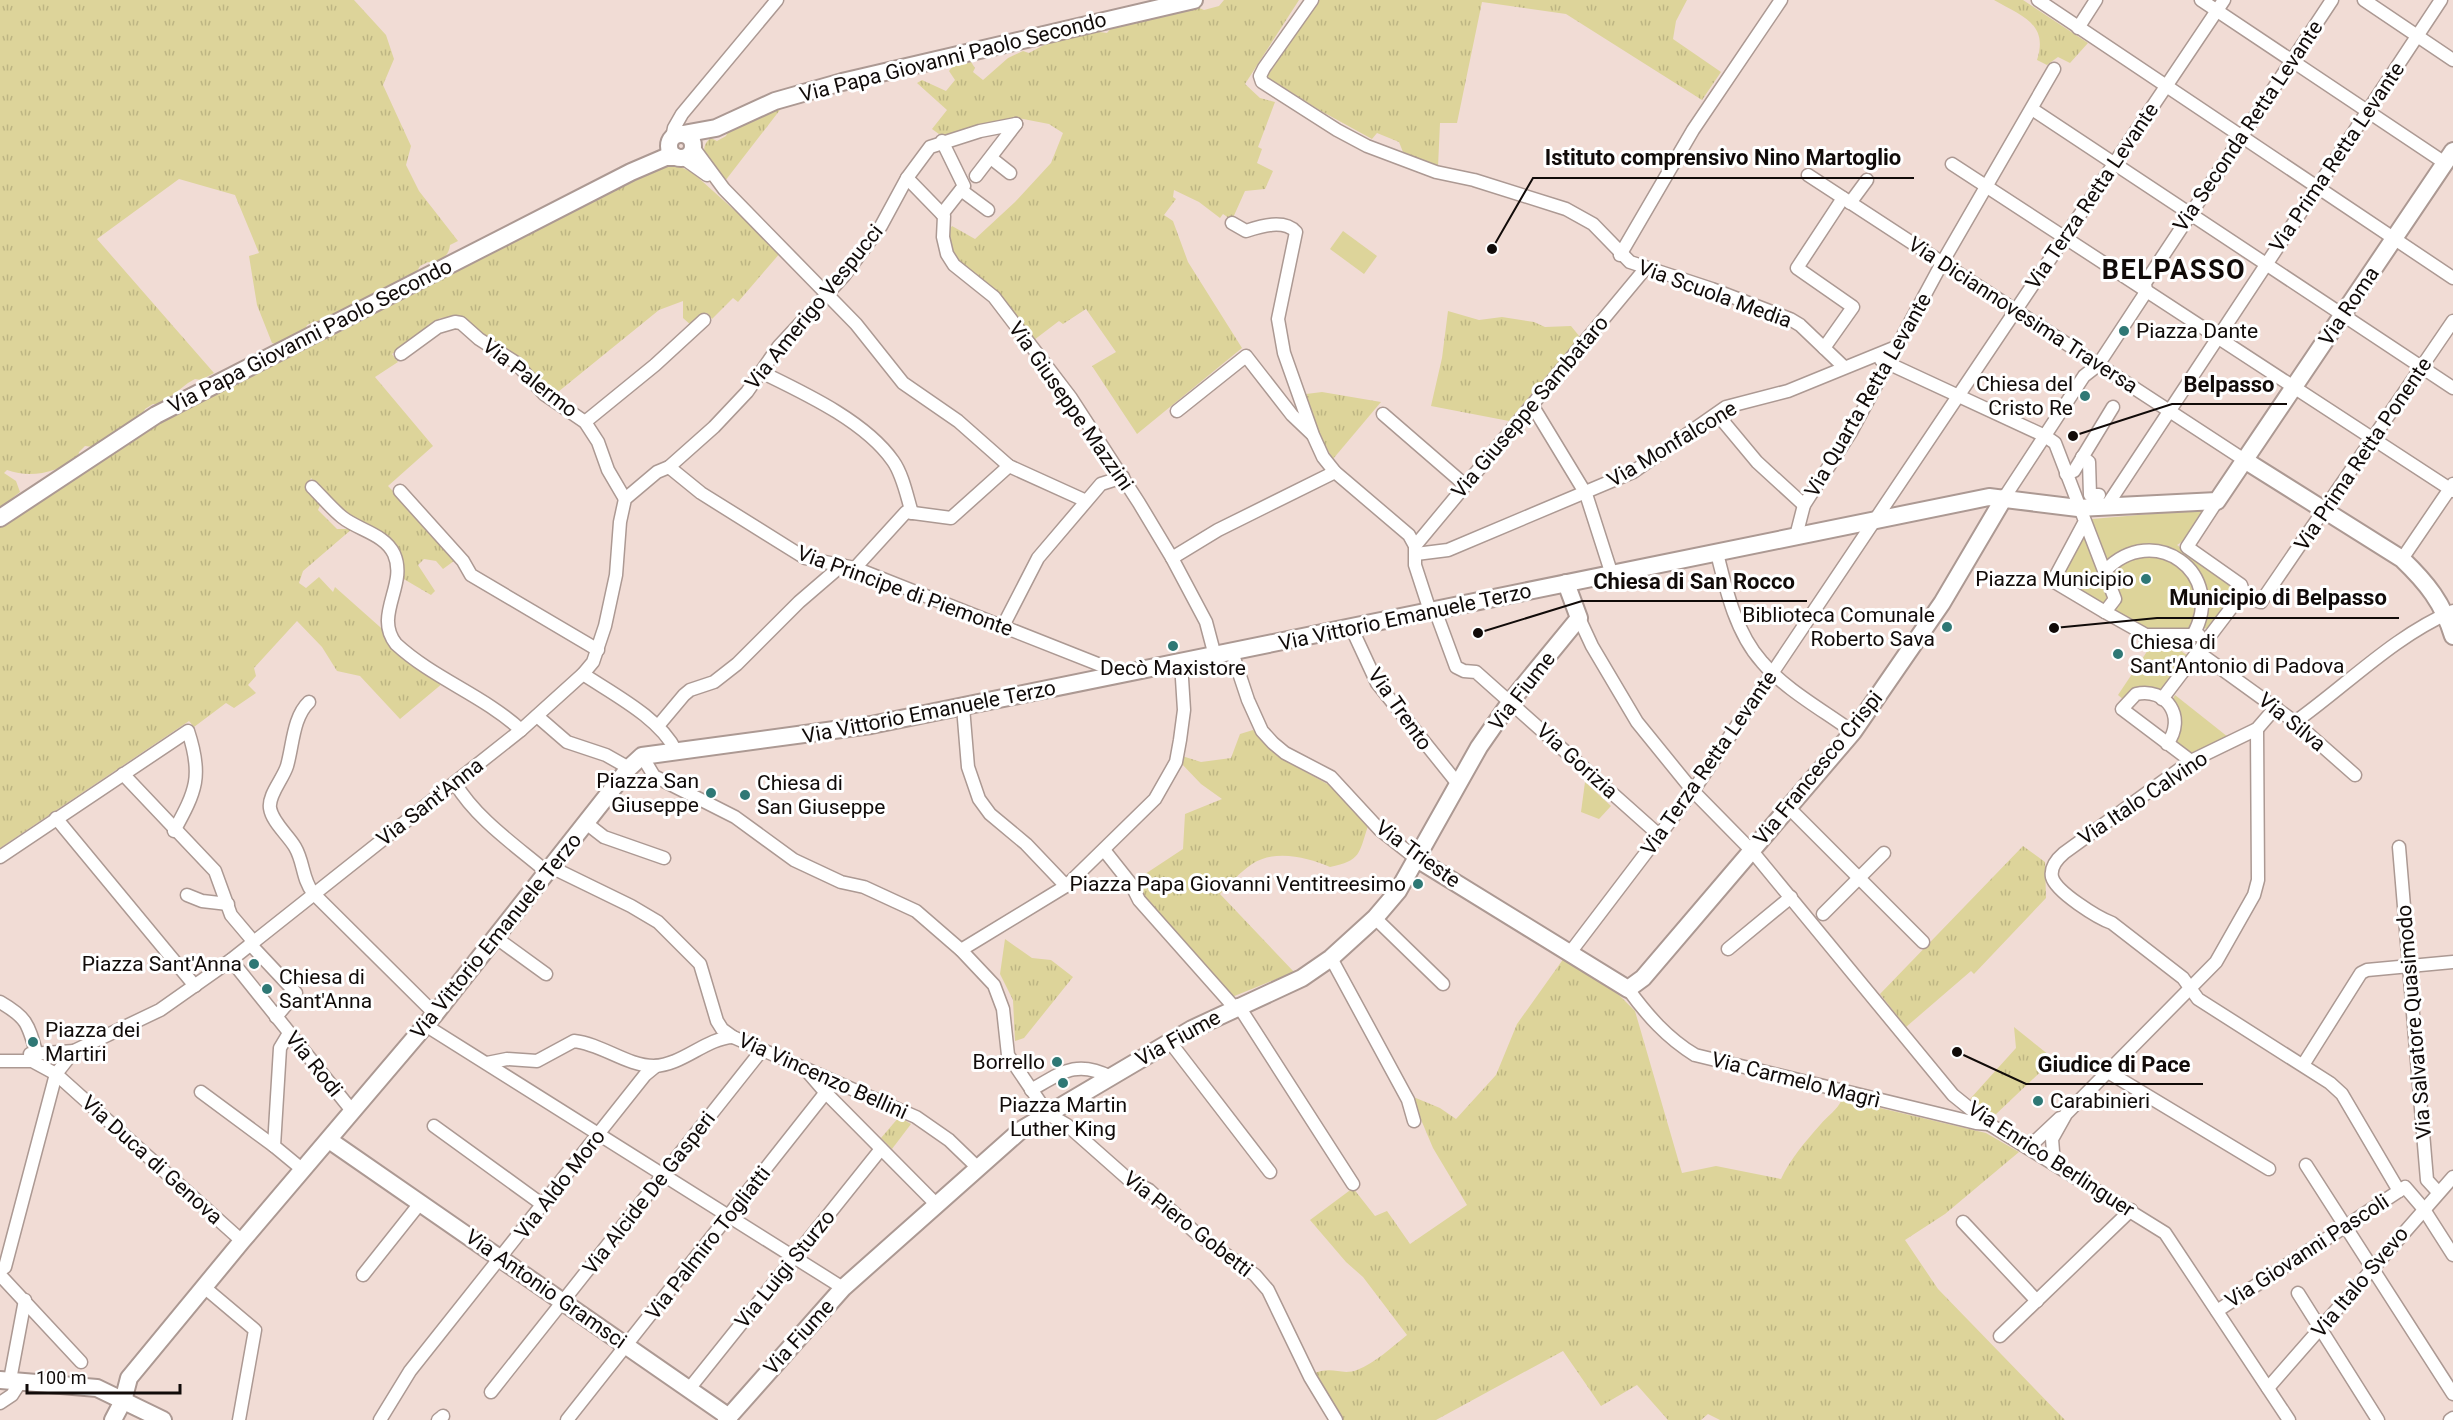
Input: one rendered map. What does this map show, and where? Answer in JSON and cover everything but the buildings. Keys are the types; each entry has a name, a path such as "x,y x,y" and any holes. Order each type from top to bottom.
{"street":[{"path":"777,0 674,128 682,143 724,189 827,292 903,383 958,421 1009,466 1084,500"},
{"name":"Via Papa Giovanni Paolo Secondo","path":"0,518 163,411 631,172 666,157 682,143 775,101 819,88 1194,0"},
{"path":"1298,18 1305,0"},
{"path":"1298,18 1312,0"},
{"path":"1620,255 1693,130 1781,0"},
{"path":"2038,0 2453,278"},
{"path":"2078,28 2096,0"},
{"path":"2201,0 2221,5 2292,61 2367,111 2449,157"},
{"name":"Via Seconda Retta Levante","path":"2098,365 2142,287 2332,0"},
{"path":"2364,0 2453,60"},
{"name":"Via Prima Retta Levante","path":"2106,499 2168,410 2441,0"},
{"name":"Via Terza Retta Levante","path":"1569,954 1693,791 2221,5"},
{"name":"Via Scuola Media","path":"1298,18 1264,68 1260,76 1262,82 1337,130 1399,160 1494,187 1582,216 1593,224 1620,255 1645,269 1713,289 1784,317 1800,325 1844,367"},
{"name":"Via Quarta Retta Levante","path":"1796,536 1804,505 1851,432 1942,263 2054,69"},
{"path":"2032,109 2267,262 2453,388"},
{"name":"Via Amerigo Vespucci","path":"669,467 714,428 761,372 779,346 843,277 881,225 907,178 930,147 942,141 1016,124 991,158"},
{"path":"907,178 942,214 964,186 942,141"},
{"name":"Via Roma","path":"2217,501 2449,157"},
{"path":"976,176 991,158 1010,173"},
{"path":"1952,164 2452,488 2402,559"},
{"name":"Via Diciannovesima Traversa","path":"1808,175 2246,461 2402,559 2424,580 2450,613 2453,636"},
{"path":"1824,348 1853,307 1797,268 1847,201 1867,180"},
{"path":"961,190 988,210"},
{"name":"Via Giuseppe Mazzini","path":"942,214 945,224 944,245 954,265 994,297 1071,398 1123,477 1172,558 1206,622 1215,656"},
{"path":"1232,223 1246,231 1278,225 1289,227 1296,232 1278,319 1284,353 1312,435 1323,457 1335,472 1409,535 1415,550"},
{"name":"Via Giuseppe Sambataro","path":"1415,550 1465,485 1645,269"},
{"path":"585,422 655,365 704,320"},
{"name":"Via Prima Retta Ponente","path":"2245,597 2261,602 2325,512 2453,321"},
{"name":"Via Palermo","path":"401,354 438,327 455,322 461,323 479,339 515,362 544,394 585,422 598,442 608,470 625,499"},
{"name":"Via Monfalcone","path":"1415,550 1448,550 1586,494 1633,472 1736,402 1788,391 1896,347"},
{"path":"1177,411 1246,356 1292,415 1312,435"},
{"path":"1872,356 2045,436 2055,443 2115,600 2105,612"},
{"path":"2004,498 2084,376 2098,365"},
{"path":"761,372 819,400 878,445 894,463 912,513"},
{"path":"1532,405 1586,494 1612,575"},
{"path":"2066,474 2074,471 2113,407"},
{"path":"1383,414 1465,485"},
{"path":"1717,414 1757,462 1804,505"},
{"path":"2082,457 2089,462 2090,495 2106,499"},
{"path":"855,568 906,512 951,518 1009,466"},
{"path":"625,499 657,472 669,467"},
{"name":"Via Principe di Piemonte","path":"669,467 701,493 805,558 855,568 1123,674"},
{"path":"1172,558 1218,530 1335,472"},
{"path":"1003,626 1038,558 1084,500 1101,484 1123,477"},
{"path":"312,487 342,517 384,541 395,556 397,578 386,619 391,637 396,644 440,677 494,706 521,730"},
{"path":"400,491 464,561 471,575 598,650"},
{"name":"Via Vittorio Emanuele Terzo","path":"129,1378 242,1240 430,1019 629,768 642,756 837,730 963,707 1796,536 1871,523 1989,496 2081,515 2106,499 2217,501"},
{"name":"Via Francesco Crispi","path":"1628,989 1643,978 1853,732 1942,603 2004,498"},
{"name":"Via Sant'Anna","path":"74,1051 160,1010 231,960 521,730 583,674 598,650 616,575 620,522 625,499"},
{"path":"2179,559 2217,501"},
{"path":"2081,515 2053,581 2146,635 2212,635"},
{"path":"2163,699 2238,599 2245,597 2241,585 2187,547"},
{"name":"Via Gorizia","path":"1415,550 1415,565 1432,610 1460,669 1476,672 1511,701 1659,835"},
{"path":"2105,572 2123,556 2145,550 2169,554 2179,559 2196,577 2201,589 2202,613 2193,635"},
{"path":"1717,553 1731,606 1760,661 1773,674 1853,732"},
{"path":"658,726 684,695 690,690 714,682 737,664 799,602 842,565"},
{"path":"1566,583 1579,618"},
{"path":"2295,722 2403,638 2437,617 2450,613"},
{"name":"Via Fiume","path":"727,1418 843,1288 1021,1130 1236,1006 1302,978 1331,958 1375,918 1398,891 1479,747 1511,701 1579,618"},
{"name":"Via Enrico Berlinguer","path":"1579,618 1592,646 1638,722 1693,791 1752,851 1791,897 1953,1095 1989,1124 2165,1233 2289,1420"},
{"name":"Via Trento","path":"1351,627 1377,683 1458,784"},
{"name":"Via Trieste","path":"1232,652 1248,700 1262,731 1273,743 1285,753 1331,777 1379,829 1417,859 1628,989"},
{"name":"Via Silva","path":"2198,652 2276,707 2355,775"},
{"path":"961,950 1066,886 1155,799 1176,762 1184,710 1181,663"},
{"path":"583,674 658,726 670,738 676,751"},
{"path":"2167,744 2176,730 2175,714 2163,699 2153,694 2136,694 2122,709 2167,744 2191,761"},
{"path":"309,702 301,709 287,767 269,807 300,857 304,881 313,893 430,1019 487,1063 843,1288"},
{"path":"963,707 968,767 979,799 990,814 1026,844 1066,886"},
{"name":"Via Italo Calvino","path":"2190,989 2183,978 2112,923 2099,918 2058,887 2052,878 2053,867 2064,853 2191,761 2257,729 2276,707"},
{"path":"537,716 567,742 606,755 629,768"},
{"path":"2028,1148 2052,1123 2066,1114 2217,962 2256,888 2257,729"},
{"path":"0,857 188,731 194,750 197,778 189,805 174,831"},
{"path":"642,756 654,776 735,817 794,860 841,882 864,887 916,911 961,950 994,985 1003,1009 1008,1055 1048,1114"},
{"path":"123,774 174,831 215,871 231,915 296,993 276,1017"},
{"name":"Via Vincenzo Bellini","path":"454,783 462,795 501,834 542,868 551,867 631,906 658,922 700,964 717,1021 722,1029 733,1037 916,1117 949,1140 977,1167"},
{"path":"1789,808 1923,942"},
{"path":"56,818 195,986"},
{"path":"586,823 604,837 664,858"},
{"name":"Via Salvatore Quasimodo","path":"2399,847 2427,1180 2438,1192"},
{"path":"1104,850 1131,884 1139,900 1236,1006 1353,1184"},
{"path":"1823,914 1884,853"},
{"path":"186,895 202,901 227,901"},
{"path":"1728,949 1791,897"},
{"path":"1375,918 1443,984"},
{"path":"495,937 546,974"},
{"path":"1331,958 1408,1100 1414,1121"},
{"name":"Via Rodi","path":"231,960 353,1112"},
{"path":"2303,1065 2361,973 2367,970 2453,962"},
{"name":"Via Carmelo Magrì","path":"1628,989 1646,1014 1667,1034 1695,1055 1976,1124 1989,1124"},
{"path":"2190,989 2198,999 2303,1065 2342,1094 2399,1191"},
{"path":"0,1002 18,1012 27,1022 36,1052"},
{"path":"274,1146 280,1048 290,1033"},
{"path":"487,1063 507,1059 537,1061 574,1041 603,1047 639,1063 656,1066 696,1053 720,1037 733,1037"},
{"path":"1170,1042 1270,1172"},
{"name":"Via Alcide De Gasperi","path":"491,1392 762,1050"},
{"path":"5,1061 36,1052 74,1051"},
{"path":"0,1270 5,1267 18,1224 58,1078 74,1051"},
{"name":"Via Duca di Genova","path":"5,1061 32,1061 58,1078 242,1240"},
{"name":"Via Aldo Moro","path":"380,1420 410,1371 645,1075 656,1066"},
{"path":"1031,1090 1071,1067 1100,1071 1111,1077"},
{"path":"805,1068 826,1094 936,1204"},
{"path":"2108,1072 2269,1169"},
{"name":"Via Palmiro Togliatti","path":"567,1420 834,1082"},
{"path":"201,1092 303,1170"},
{"name":"Via Piero Gobetti","path":"1048,1114 1067,1125 1128,1179 1149,1190 1197,1234 1255,1275 1268,1290 1310,1377 1336,1420"},
{"path":"2054,1164 2052,1139 2066,1114"},
{"path":"434,1126 543,1205"},
{"name":"Via Antonio Gramsci","path":"331,1138 627,1345 727,1418"},
{"name":"Via Luigi Sturzo","path":"689,1389 881,1149"},
{"path":"2306,1165 2453,1394"},
{"name":"Via Italo Svevo","path":"2268,1388 2423,1208 2453,1177"},
{"name":"Via Giovanni Pascoli","path":"2217,1311 2405,1187 2423,1208"},
{"path":"363,1275 422,1202"},
{"path":"2423,1208 2453,1255"},
{"path":"2000,1336 2131,1210"},
{"path":"1963,1222 2037,1301"},
{"path":"0,1275 81,1362"},
{"path":"204,1287 255,1330 239,1420"},
{"path":"2298,1293 2378,1420"},
{"path":"0,1403 12,1395 11,1380 24,1300"},
{"path":"97,1388 129,1378 127,1403 113,1419"},
{"path":"11,1380 69,1383 97,1388 164,1420"}],"green space":[{"path":"0,0 354,0 386,35 394,59 383,85 411,146 406,165 419,191 458,241 450,245 445,256 435,264 428,262 420,266 416,273 321,322 315,321 307,325 305,330 278,345 272,343 257,305 249,256 259,253 235,195 179,179 97,239 214,373 201,380 195,379 188,383 160,405 153,404 145,409 142,416 93,447 85,446 79,452 78,458 61,467 35,474 7,470 4,473 16,481 20,492 0,508"},
{"path":"1224,0 1299,0 1245,84 1260,98 1275,102 1258,147 1262,149 1257,163 1273,171 1265,189 1245,191 1232,220 1223,214 1220,218 1199,202 1174,190 1173,197 1176,199 1164,215 1173,221 1188,262 1242,348 1137,434 1092,366 1116,352 1086,309 1063,324 1059,321 1034,340 956,262 946,233 952,226 975,239 1015,202 1051,163 1063,133 1049,124 1018,118 943,137 932,129 947,110 917,83 922,80 946,91 955,80 949,71 954,65 971,62 975,68 973,72 983,80 1008,58 1023,51 1029,53 1046,44 1092,31 1107,33 1112,27 1197,7 1204,10 1219,6"},
{"path":"1317,0 1687,0 1676,21 1673,39 1721,72 1702,100 1566,14 1482,2 1457,123 1440,123 1438,167 1403,152 1399,142 1377,133 1372,139 1321,111 1267,77"},
{"path":"1994,0 2023,0 2088,43 2070,63 2058,57 2047,65 2037,60 2040,47 2036,29 2023,16"},
{"path":"783,106 725,181 705,154 706,143 711,138 717,141 726,136 729,129"},
{"path":"675,164 693,173 781,252 738,302 733,298 712,319 707,313 692,326 683,318 683,301 659,310 553,396 523,361 475,330 462,316 440,318 392,354 398,362 375,377 433,446 388,486 458,558 443,569 436,561 424,559 418,565 435,591 431,595 402,578 401,556 342,512 311,478 307,489 321,503 318,510 337,529 352,529 303,571 299,583 306,588 319,577 333,592 335,587 443,683 400,719 360,676 337,671 322,647 297,621 254,668 256,676 248,685 256,693 234,708 226,703 194,727 189,721 0,848 0,528 150,427 190,404 652,171"},
{"path":"1343,231 1377,256 1364,274 1330,249"},
{"path":"1448,311 1479,320 1502,317 1534,322 1545,327 1571,326 1580,337 1509,421 1431,406 1442,358"},
{"path":"1322,392 1381,402 1333,459 1321,439 1306,394"},
{"path":"2203,511 2183,541 2177,545 2234,585 2236,593 2212,628 2151,631 2061,580 2092,519"},
{"path":"2154,641 2169,643 2187,655 2159,692 2124,700 2118,695"},
{"path":"2175,695 2228,737 2188,754 2177,742 2172,701"},
{"path":"1253,730 1277,756 1331,786 1368,826 1360,849 1348,862 1330,867 1291,856 1261,859 1239,874 1220,894 1294,972 1232,997 1140,895 1136,880 1183,849 1185,814 1222,799 1201,784 1180,762 1182,756 1201,762 1231,758 1240,734"},
{"path":"1585,782 1611,806 1599,819 1581,812"},
{"path":"2023,846 2045,862 2046,898 1974,974 1971,971 1906,1027 1880,994"},
{"path":"1005,939 1032,958 1051,960 1073,977 1024,1038 1015,1041 1013,1000 1000,974"},
{"path":"1564,958 1619,995 1635,1011 1682,1173 1716,1166 1781,1179 1799,1150 1842,1099 1986,1133 2019,1152 1945,1214 1905,1240 1938,1289 2065,1420 1720,1420 1708,1414 1701,1420 1668,1420 1637,1385 1601,1406 1563,1351 1436,1420 1339,1420 1312,1374 1326,1370 1351,1372 1357,1370 1377,1359 1407,1335 1363,1277 1346,1262 1310,1220 1353,1188 1375,1216 1387,1211 1410,1244 1467,1205 1433,1148 1411,1096 1440,1108 1456,1119 1496,1075 1517,1024"},
{"path":"2014,1027 2054,1059 1994,1116 1970,1099 2016,1048"},
{"path":"899,1117 911,1124 892,1149 881,1138"}],"place":[{"name":"Istituto comprensivo Nino Martoglio","path":"1492,249"},
{"name":"Piazza Dante","path":"2124,331"},
{"name":"Chiesa del Cristo Re","path":"2085,396"},
{"name":"Belpasso","path":"2073,436"},
{"name":"Piazza Municipio","path":"2146,579"},
{"name":"Biblioteca Comunale Roberto Sava","path":"1947,627"},
{"name":"Municipio di Belpasso","path":"2054,628"},
{"name":"Chiesa di San Rocco","path":"1478,633"},
{"name":"Decò Maxistore","path":"1173,646"},
{"name":"Chiesa di Sant'Antonio di Padova","path":"2118,654"},
{"name":"Piazza San Giuseppe","path":"711,793"},
{"name":"Chiesa di San Giuseppe","path":"745,795"},
{"name":"Piazza Papa Giovanni Ventitreesimo","path":"1418,884"},
{"name":"Piazza Sant'Anna","path":"254,964"},
{"name":"Chiesa di Sant'Anna","path":"267,989"},
{"name":"Piazza dei Martiri","path":"33,1042"},
{"name":"Giudice di Pace","path":"1957,1052"},
{"name":"Borrello","path":"1057,1062"},
{"name":"Piazza Martin Luther King","path":"1063,1083"},
{"name":"Carabinieri","path":"2038,1101"}],"district":[{"name":"BELPASSO","path":"2174,270"}]}
